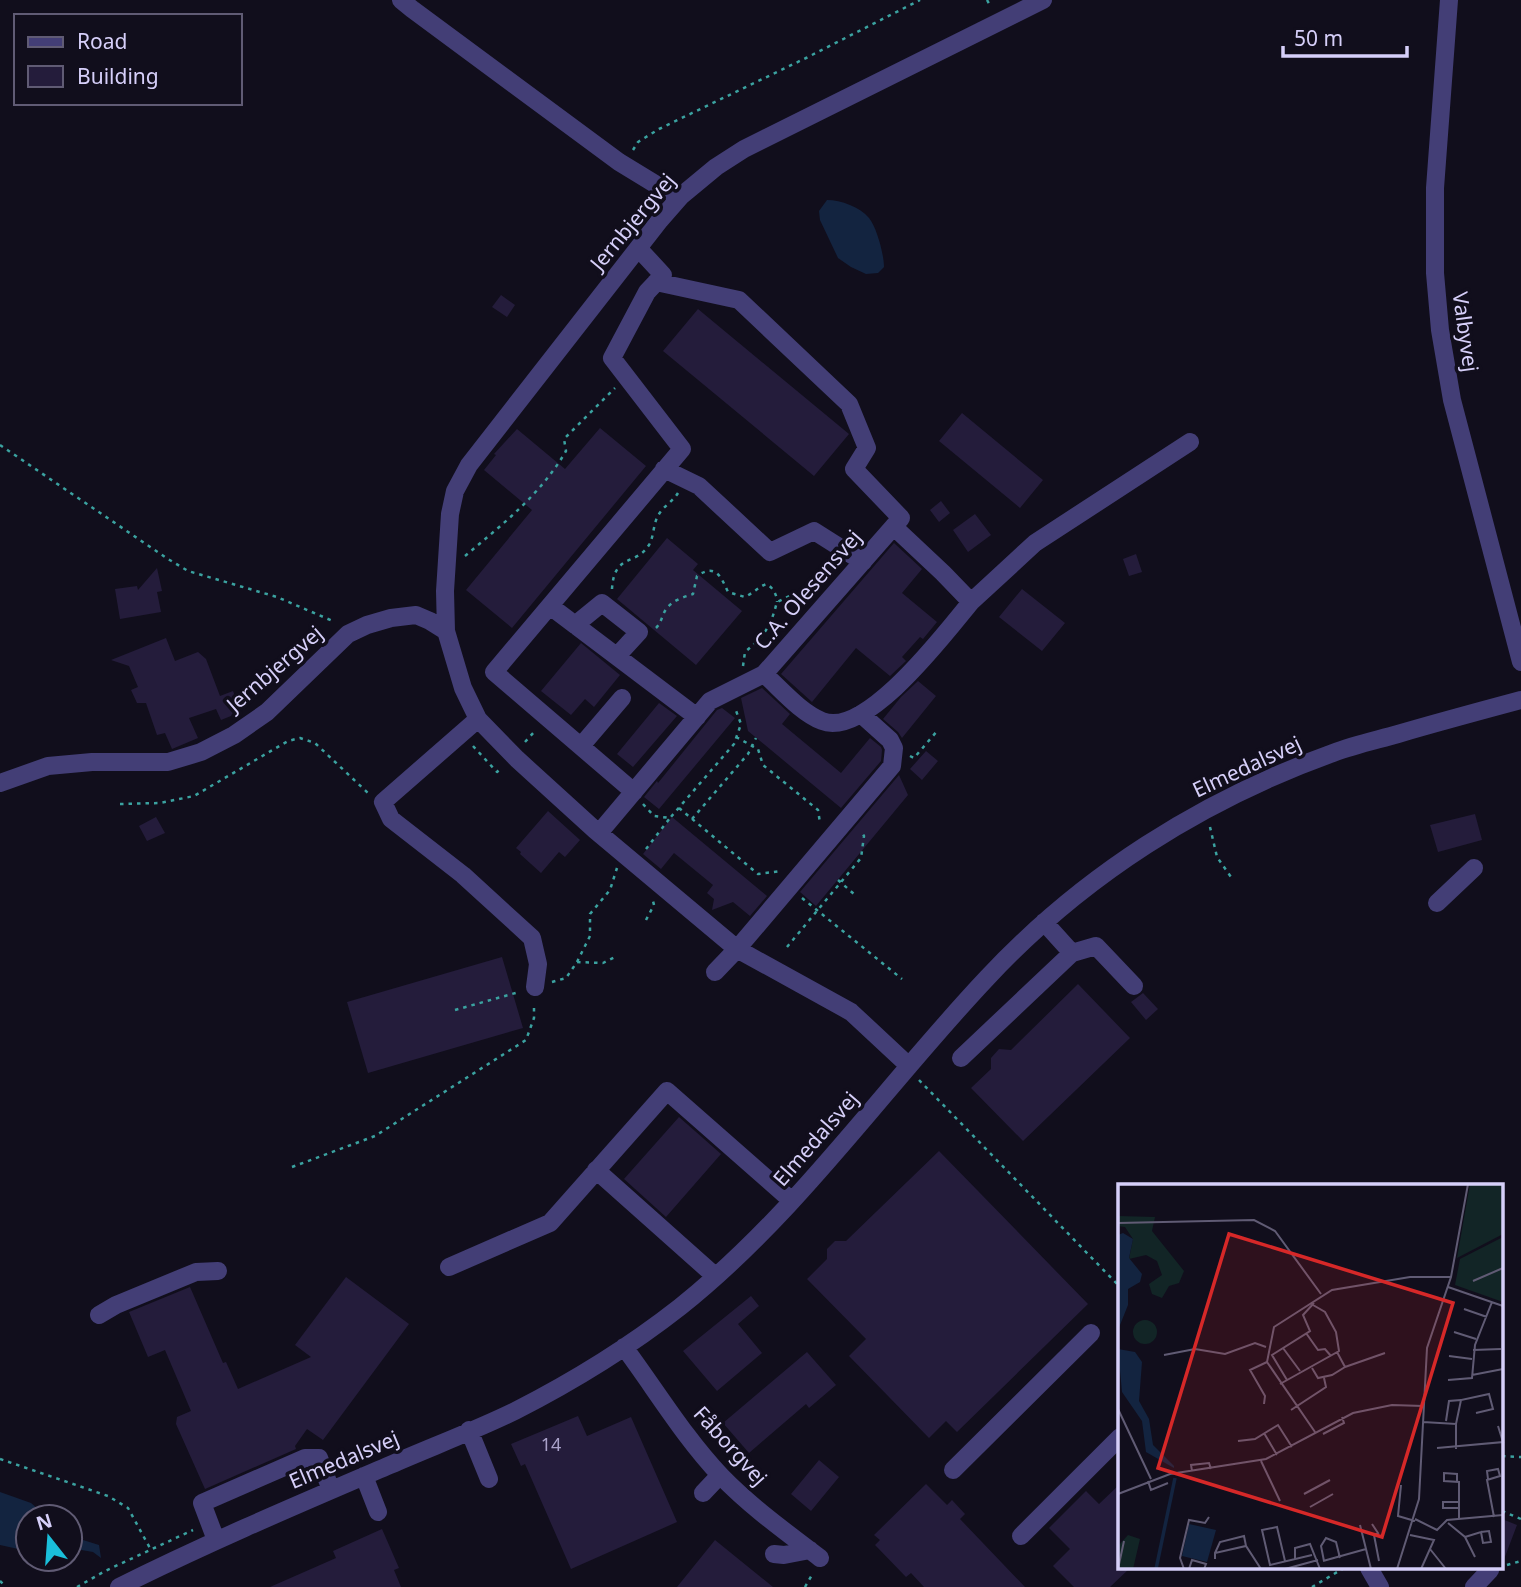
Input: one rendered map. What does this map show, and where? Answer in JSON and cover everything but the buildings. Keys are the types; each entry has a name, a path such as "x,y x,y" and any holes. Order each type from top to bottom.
{"street":[{"path":"401,0 623,164 660,187 681,196"},
{"name":"Jernbjergvej","path":"446,631 445,591 450,514 455,491 469,465 681,196 716,167 744,149 1043,0"},
{"name":"Valbyvej","path":"1449,0 1435,188 1435,273 1440,330 1452,400 1521,662"},
{"path":"634,792 494,672 682,449 612,358 647,292 663,275 638,248"},
{"path":"656,282 739,300 849,404 867,448 854,469 897,522 971,602"},
{"path":"764,674 806,712 824,723 839,723 861,714 902,682 971,602 1035,543 1190,442"},
{"path":"664,470 699,486 770,552 814,531 855,557"},
{"name":"C.A. Olesensvej","path":"599,834 710,701 764,674 855,557 897,522"},
{"name":"Jernbjergvej","path":"0,783 48,766 92,762 168,762 201,751 234,735 267,712 348,634 391,618 416,615 434,603 445,591"},
{"path":"575,625 602,603 639,632 617,656"},
{"path":"550,606 697,717"},
{"path":"416,615 446,631 463,688 478,719 517,759 599,834 737,949 851,1012 909,1066"},
{"path":"581,746 622,698"},
{"name":"Elmedalsvej","path":"118,1587 216,1540 514,1411 624,1347 682,1305 744,1251 792,1202 988,976 1044,922 1105,872 1174,827 1256,784 1335,752 1521,699"},
{"path":"715,972 892,766 894,748 890,740 861,714"},
{"path":"478,719 383,802 391,819 463,875 532,938 538,964 536,987"},
{"path":"1437,903 1474,868"},
{"path":"1044,922 1072,953"},
{"path":"961,1058 1072,953 1096,946 1134,986"},
{"path":"449,1267 550,1223 667,1091 792,1202"},
{"path":"596,1170 715,1276"},
{"path":"99,1315 127,1300 196,1272 218,1271"},
{"path":"953,1470 1091,1333"},
{"name":"Fåborgvej","path":"624,1347 687,1435 720,1475 758,1510 815,1554 774,1554"},
{"path":"469,1430 489,1479"},
{"path":"1021,1536 1118,1439"},
{"path":"216,1540 202,1503 305,1458 319,1458 331,1490"},
{"path":"703,1493 720,1475"},
{"path":"364,1476 378,1512"},
{"path":"1370,1570 1380,1587"},
{"path":"1474,1587 1490,1570"}],"path":[{"path":"623,164 638,142 659,129 920,0"},
{"path":"447,572 517,512 553,474 566,452 564,439 626,377"},
{"path":"0,445 188,571 277,597 335,623 348,634"},
{"path":"602,603 612,590 612,577 618,567 650,544 659,514 687,480"},
{"path":"777,602 804,589 822,572 855,557"},
{"path":"639,632 653,631 661,623 666,608 693,594 697,576 704,571 720,575 728,592 745,597 766,584 776,595 777,602 768,629 745,652 743,666 747,682"},
{"path":"634,792 654,816 670,818 734,744 741,724 730,691"},
{"path":"893,754 906,753 914,758 938,730"},
{"path":"461,734 497,772"},
{"path":"736,737 758,749 763,765 818,810 822,836 828,841"},
{"path":"120,804 160,803 194,796 288,741 300,738 315,743 365,791 383,802"},
{"path":"692,819 753,746 756,738"},
{"path":"679,808 758,874 794,870 794,881 818,910 902,979"},
{"path":"1206,811 1217,858 1231,877"},
{"path":"787,947 839,881 861,858 863,836 850,814"},
{"path":"577,962 590,936 590,914 610,890 622,852"},
{"path":"839,881 854,894"},
{"path":"292,1167 375,1136 526,1040 534,1018 536,987"},
{"path":"909,1066 916,1077 1118,1285"},
{"path":"0,1459 108,1496 128,1508 151,1549"},
{"path":"1504,1512 1521,1519"},
{"path":"1504,1566 1521,1561"},
{"path":"1311,1587 1341,1570"},
{"path":"0,1581 6,1587"}],"water":[{"path":"827,200 850,205 872,222 883,256 884,267 878,273 866,274 838,258 820,220 819,211"},
{"path":"0,1492 31,1503 14,1503 14,1548 0,1545"},
{"path":"84,1540 99,1545 101,1558 93,1552 84,1550"}]}
